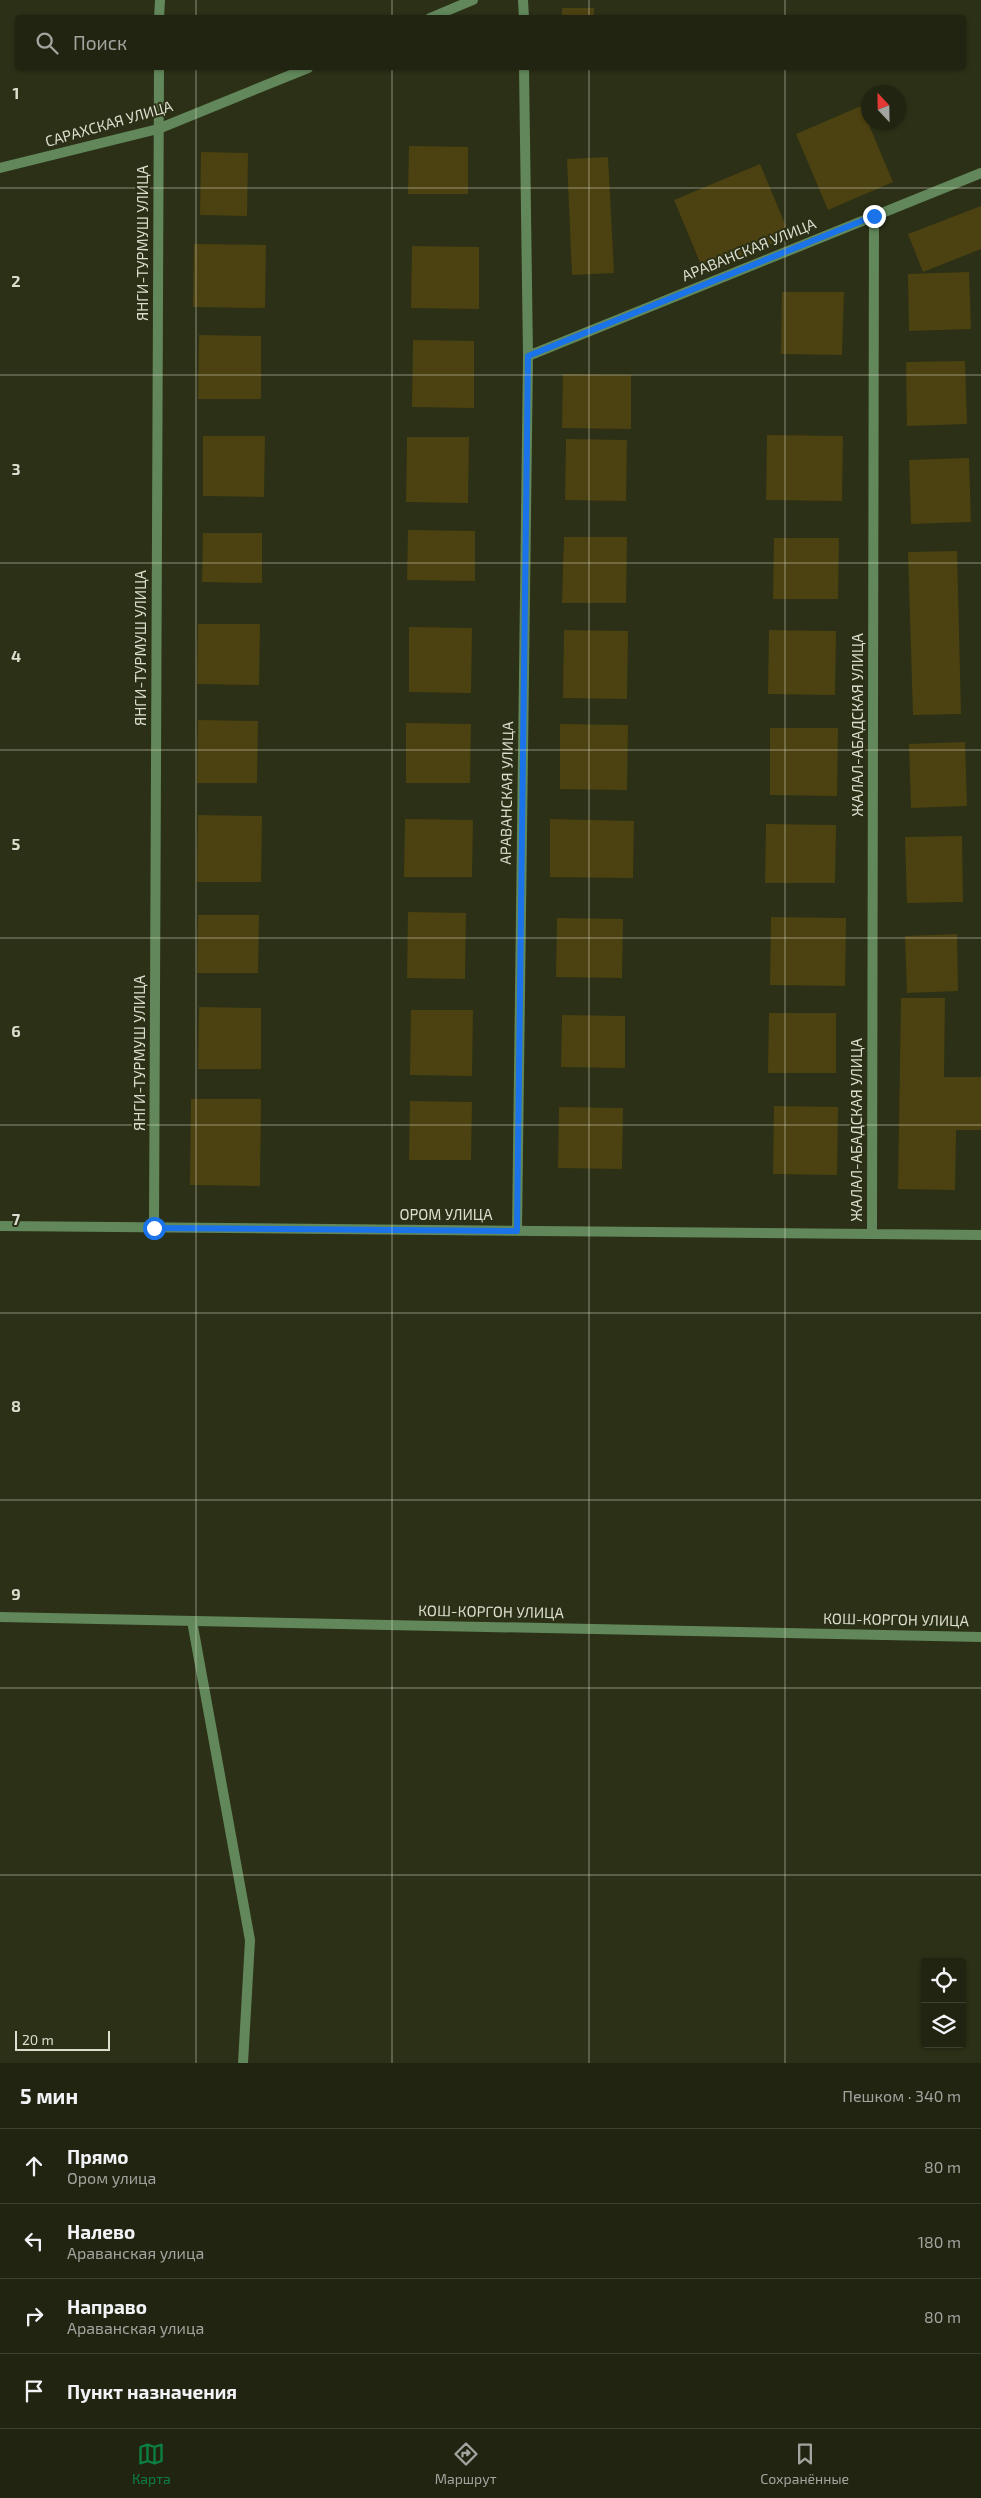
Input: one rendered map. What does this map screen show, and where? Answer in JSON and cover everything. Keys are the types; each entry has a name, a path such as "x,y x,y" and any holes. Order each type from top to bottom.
{"street":[{"path":"159,15 160,0"},
{"path":"437,15 473,0"},
{"path":"524,0 524,15"},
{"name":"ЯНГИ-ТУРМУШ УЛИЦА","path":"154,1228 159,70"},
{"name":"САРАХСКАЯ УЛИЦА","path":"0,168 158,129 303,70"},
{"name":"АРАВАНСКАЯ УЛИЦА","path":"517,1231 528,356 524,70"},
{"name":"АРАВАНСКАЯ УЛИЦА","path":"528,356 981,173"},
{"name":"ЖАЛАЛ-АБАДСКАЯ УЛИЦА","path":"872,1234 874,216"},
{"name":"ОРОМ УЛИЦА","path":"0,1226 981,1235"},
{"name":"КОШ-КОРГОН УЛИЦА","path":"0,1617 981,1637"},
{"path":"192,1621 250,1940 243,2063"}],"building":[{"path":"562,8 594,8 594,15 562,15"},
{"path":"861,106 861,130 871,130 893,182 828,210 796,134"},
{"path":"409,146 468,147 468,194 408,194"},
{"path":"201,152 248,153 247,216 200,215"},
{"path":"608,157 614,273 572,275 567,159"},
{"path":"760,164 790,236 704,272 674,200"},
{"path":"981,206 981,249 923,272 908,234"},
{"path":"194,244 266,245 265,308 193,307"},
{"path":"412,246 479,247 479,309 411,308"},
{"path":"969,272 971,329 909,331 908,274"},
{"path":"782,292 844,292 842,355 781,354"},
{"path":"199,335 261,336 261,399 198,399"},
{"path":"413,340 474,341 474,408 412,407"},
{"path":"965,361 967,424 907,426 906,362"},
{"path":"563,374 631,375 631,429 562,428"},
{"path":"767,435 843,436 842,501 766,500"},
{"path":"203,436 265,436 264,497 203,496"},
{"path":"407,437 469,437 468,503 406,502"},
{"path":"566,439 627,440 626,501 565,500"},
{"path":"969,458 971,522 911,524 909,460"},
{"path":"408,530 475,531 475,581 407,580"},
{"path":"203,533 262,533 262,583 202,582"},
{"path":"564,537 627,537 626,603 562,603"},
{"path":"774,538 839,538 838,599 773,599"},
{"path":"957,551 961,714 913,715 908,552"},
{"path":"198,624 260,624 259,685 197,684"},
{"path":"409,627 472,628 471,693 409,692"},
{"path":"564,630 628,631 627,699 563,698"},
{"path":"769,630 836,631 835,695 768,694"},
{"path":"198,720 258,721 257,783 197,783"},
{"path":"406,723 471,724 470,783 406,783"},
{"path":"560,724 628,725 627,790 560,789"},
{"path":"770,728 838,728 837,796 770,795"},
{"path":"965,742 967,806 911,808 909,744"},
{"path":"198,815 262,816 261,882 197,882"},
{"path":"405,819 473,820 472,877 404,877"},
{"path":"550,819 634,821 633,878 550,877"},
{"path":"766,824 836,825 835,883 765,883"},
{"path":"962,836 963,902 907,903 905,837"},
{"path":"408,912 466,913 465,979 407,978"},
{"path":"198,915 259,915 258,973 197,973"},
{"path":"771,917 846,918 845,986 770,985"},
{"path":"557,918 623,919 622,978 556,977"},
{"path":"957,934 958,991 907,993 905,936"},
{"path":"901,998 945,998 944,1077 981,1077 981,1130 956,1130 955,1190 898,1189"},
{"path":"199,1007 261,1008 261,1069 198,1069"},
{"path":"411,1010 473,1010 472,1076 410,1075"},
{"path":"769,1013 836,1013 836,1073 768,1073"},
{"path":"562,1015 625,1016 625,1068 561,1067"},
{"path":"191,1099 261,1099 260,1186 190,1185"},
{"path":"410,1101 472,1102 471,1160 409,1160"},
{"path":"774,1106 838,1107 837,1175 773,1174"},
{"path":"559,1107 623,1108 622,1169 558,1168"}],"route":[{"path":"154,1228 517,1231 528,356 874,216"}]}
